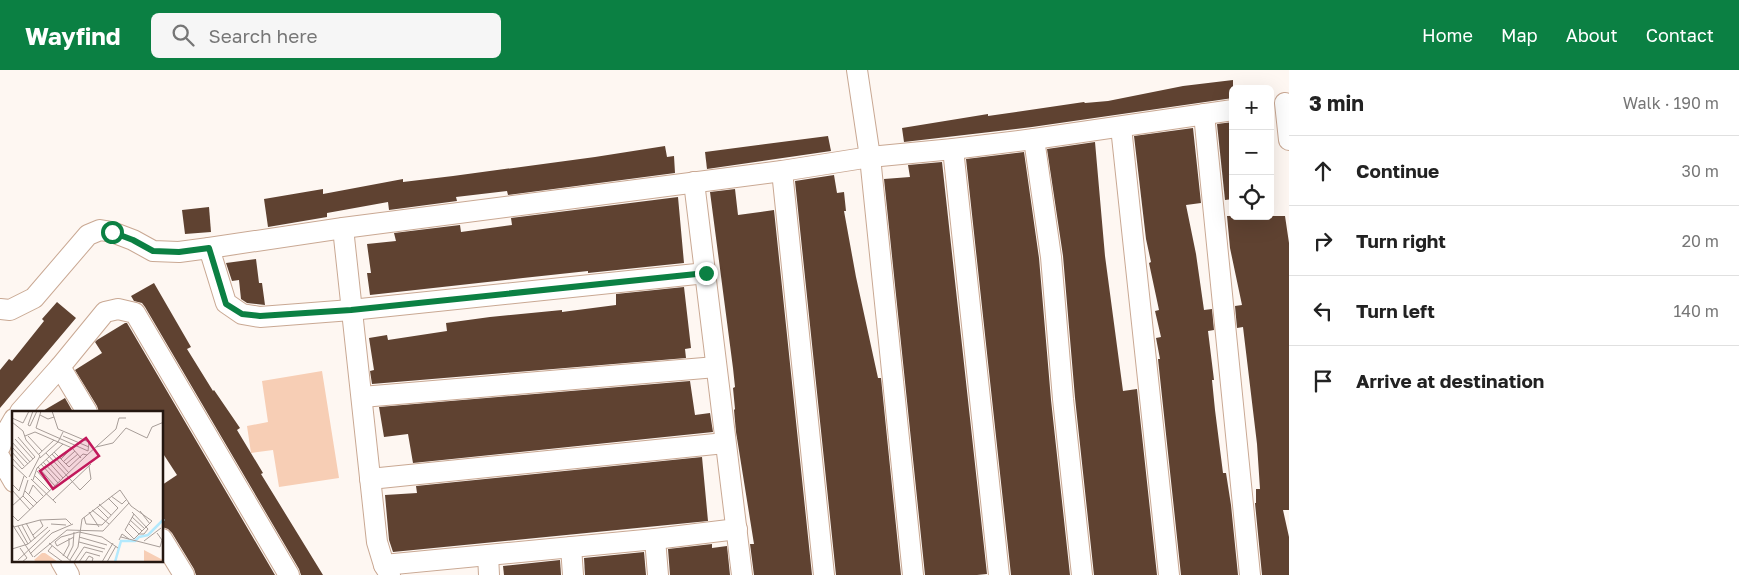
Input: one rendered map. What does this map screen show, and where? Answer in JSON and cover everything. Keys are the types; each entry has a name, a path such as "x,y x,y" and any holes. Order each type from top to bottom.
{"street":[{"path":"857,70 870,157 914,575"},
{"path":"1281,103 1289,140"},
{"path":"0,309 10,310 34,298 88,236 100,230 119,235 153,251 179,252 343,228 782,171 870,157 1034,139 1229,111"},
{"path":"1204,114 1250,575"},
{"path":"1121,127 1169,575"},
{"path":"1034,139 1052,257 1063,399 1082,575"},
{"path":"953,149 999,575"},
{"path":"782,171 824,575"},
{"path":"694,182 742,575"},
{"path":"343,228 377,542 387,570 488,555 736,529"},
{"path":"209,248 226,304 242,314 260,316 351,310 706,273"},
{"path":"21,411 60,368 105,312 118,309 135,313 289,575"},
{"path":"362,397 716,366"},
{"path":"60,368 86,411"},
{"path":"0,447 12,423"},
{"path":"370,479 725,443"},
{"path":"0,458 12,479"},
{"path":"655,539 658,575"},
{"path":"164,542 184,575"},
{"path":"570,547 573,575"},
{"path":"488,555 489,575"},
{"path":"61,562 69,575"}],"shaded area":[{"path":"322,371 339,478 279,487 273,450 251,453 247,426 268,422 262,381"}],"building":[{"path":"1233,80 1233,85 1229,85 1229,99 1032,127 904,142 902,128 988,114 988,116 1084,102 1108,101 1183,86"},
{"path":"1229,122 1229,200 1225,200 1217,124"},
{"path":"1193,128 1201,203 1186,205 1196,254 1204,310 1212,309 1214,330 1208,331 1214,380 1212,380 1223,473 1226,473 1231,505 1238,575 1181,575 1158,359 1160,359 1156,338 1161,337 1155,311 1159,310 1149,263 1151,262 1146,239 1134,136"},
{"path":"828,136 831,151 707,169 705,152"},
{"path":"1095,142 1105,256 1123,391 1137,389 1157,575 1094,575 1075,398 1063,256 1047,149"},
{"path":"665,146 667,157 674,156 675,173 508,195 507,191 456,197 457,201 389,210 388,202 327,213 327,217 268,227 264,199 323,189 323,194 403,179 403,182 453,176"},
{"path":"1024,152 1039,258 1051,400 1070,575 1011,575 966,159"},
{"path":"942,162 987,574 977,575 925,575 884,179 910,177 908,165"},
{"path":"834,175 837,193 844,192 846,211 844,211 856,277 878,378 881,378 901,575 836,575 795,181"},
{"path":"735,189 738,215 774,210 812,575 754,575 750,544 754,544 736,432 733,368 710,192"},
{"path":"678,197 684,263 588,273 588,271 370,295 367,273 371,273 367,244 396,241 394,233 460,225 461,232 512,225 511,218"},
{"path":"209,207 211,232 185,234 182,210"},
{"path":"1227,216 1229,216 1229,220 1274,220 1274,216 1285,216 1289,243 1289,510 1283,510 1289,537 1289,575 1262,575 1255,503 1256,489 1260,489 1257,444 1243,327 1237,328 1235,306 1242,305 1230,248"},
{"path":"256,259 259,283 262,283 265,305 247,303 241,299 239,280 232,281 226,263"},
{"path":"154,283 191,347 187,349 213,391 240,428 237,430 263,473 261,474 323,575 301,575 145,307 142,303 134,301 131,296"},
{"path":"684,287 691,348 685,349 686,358 372,384 370,371 374,370 369,338 387,335 388,340 447,331 446,323 490,317 562,310 562,312 616,305 616,294"},
{"path":"57,302 76,318 0,408 0,370 9,359 12,361 44,321 42,319"},
{"path":"127,323 275,575 196,575 172,533 164,528 164,484 177,475 164,455 164,411 99,411 75,370 102,353 95,342"},
{"path":"690,381 695,415 710,413 713,432 413,463 408,434 384,437 379,407"},
{"path":"65,398 72,411 43,411"},
{"path":"702,457 708,521 393,552 389,540 385,495 417,493 416,486"},
{"path":"712,544 712,548 727,546 730,575 670,575 668,549"},
{"path":"644,552 646,575 585,575 584,558"},
{"path":"560,560 561,575 504,575 503,566"}],"route":[{"path":"112,232 133,240 153,251 179,252 209,248 226,304 242,314 260,316 351,310 706,273"}]}
